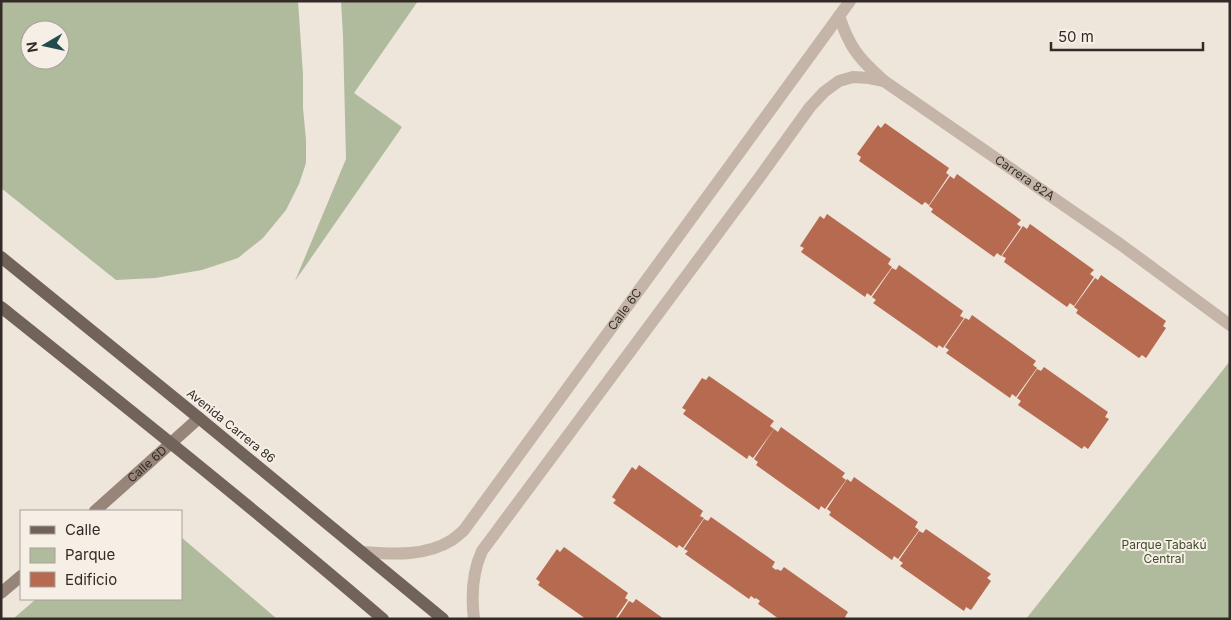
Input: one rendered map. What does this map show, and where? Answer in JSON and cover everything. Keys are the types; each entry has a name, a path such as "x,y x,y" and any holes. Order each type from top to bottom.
{"main road":[{"name":"Avenida Carrera 86","path":"1,257 443,619"},
{"path":"1,307 312,558 383,619"}],"street":[{"name":"Calle 6C","path":"362,552 398,554 420,552 451,541 464,530 850,1"},
{"name":"Carrera 82A","path":"840,16 847,37 855,51 884,81 1120,244 1230,325"},
{"path":"474,619 472,591 476,564 482,551 810,106 824,92 839,82 853,77 884,81"},
{"name":"Calle 6D","path":"96,510 199,418"},
{"path":"1,593 20,577"}],"green space":[{"path":"1,1 298,1 306,163 299,184 286,210 263,238 238,258 202,270 155,278 116,280 1,188"},
{"path":"341,1 418,1 354,93 402,127 295,281 346,159"},
{"name":"Parque Tabakú Central","path":"1230,361 1230,619 1026,619"},
{"path":"182,538 277,619 13,619 35,600 182,600"}],"building":[{"path":"885,123 949,168 946,173 949,175 929,205 925,202 922,205 859,161 861,157 857,154 878,125 881,128"},
{"path":"957,174 1021,220 1017,224 1021,227 1001,256 997,253 994,257 931,212 933,209 929,206 950,176 954,179"},
{"path":"827,214 891,259 888,264 892,267 871,296 867,293 865,297 801,252 804,248 800,246 820,216 824,219"},
{"path":"1030,224 1094,270 1090,274 1094,277 1074,306 1070,303 1067,307 1004,262 1006,258 1002,256 1023,226 1027,229"},
{"path":"899,265 963,311 960,316 964,318 943,348 939,345 937,348 873,303 876,300 872,297 892,268 896,270"},
{"path":"1101,275 1166,321 1163,326 1166,328 1146,358 1142,355 1139,358 1076,313 1078,310 1074,307 1095,278 1098,280"},
{"path":"972,315 1036,361 1033,365 1037,368 1016,397 1012,394 1010,398 946,353 949,350 945,347 965,318 969,320"},
{"path":"1044,367 1108,412 1105,417 1109,419 1088,449 1084,446 1082,449 1018,405 1021,401 1017,398 1037,369 1041,371"},
{"path":"709,376 774,421 770,426 774,429 753,458 749,455 747,459 683,414 686,410 682,408 702,378 706,380"},
{"path":"781,427 845,473 842,477 846,480 825,509 821,506 819,510 756,465 758,462 754,459 774,429 778,432"},
{"path":"639,465 703,511 700,516 704,518 683,548 679,545 677,548 613,503 616,500 612,497 632,467 636,470"},
{"path":"854,477 918,522 915,527 919,530 898,559 894,556 892,560 829,515 831,512 827,509 847,479 851,482"},
{"path":"711,517 775,562 772,567 776,570 781,571 784,567 848,612 845,617 848,619 779,619 758,604 760,601 756,598 751,596 749,599 685,554 688,551 684,549 704,519 708,521"},
{"path":"926,529 991,574 987,578 991,581 971,610 966,607 964,611 900,566 903,563 899,560 919,531 923,533"},
{"path":"564,547 628,593 625,598 628,600 615,619 586,619 538,585 540,582 536,579 557,549 560,552"},
{"path":"636,599 664,619 617,619 629,601 633,603"}]}
